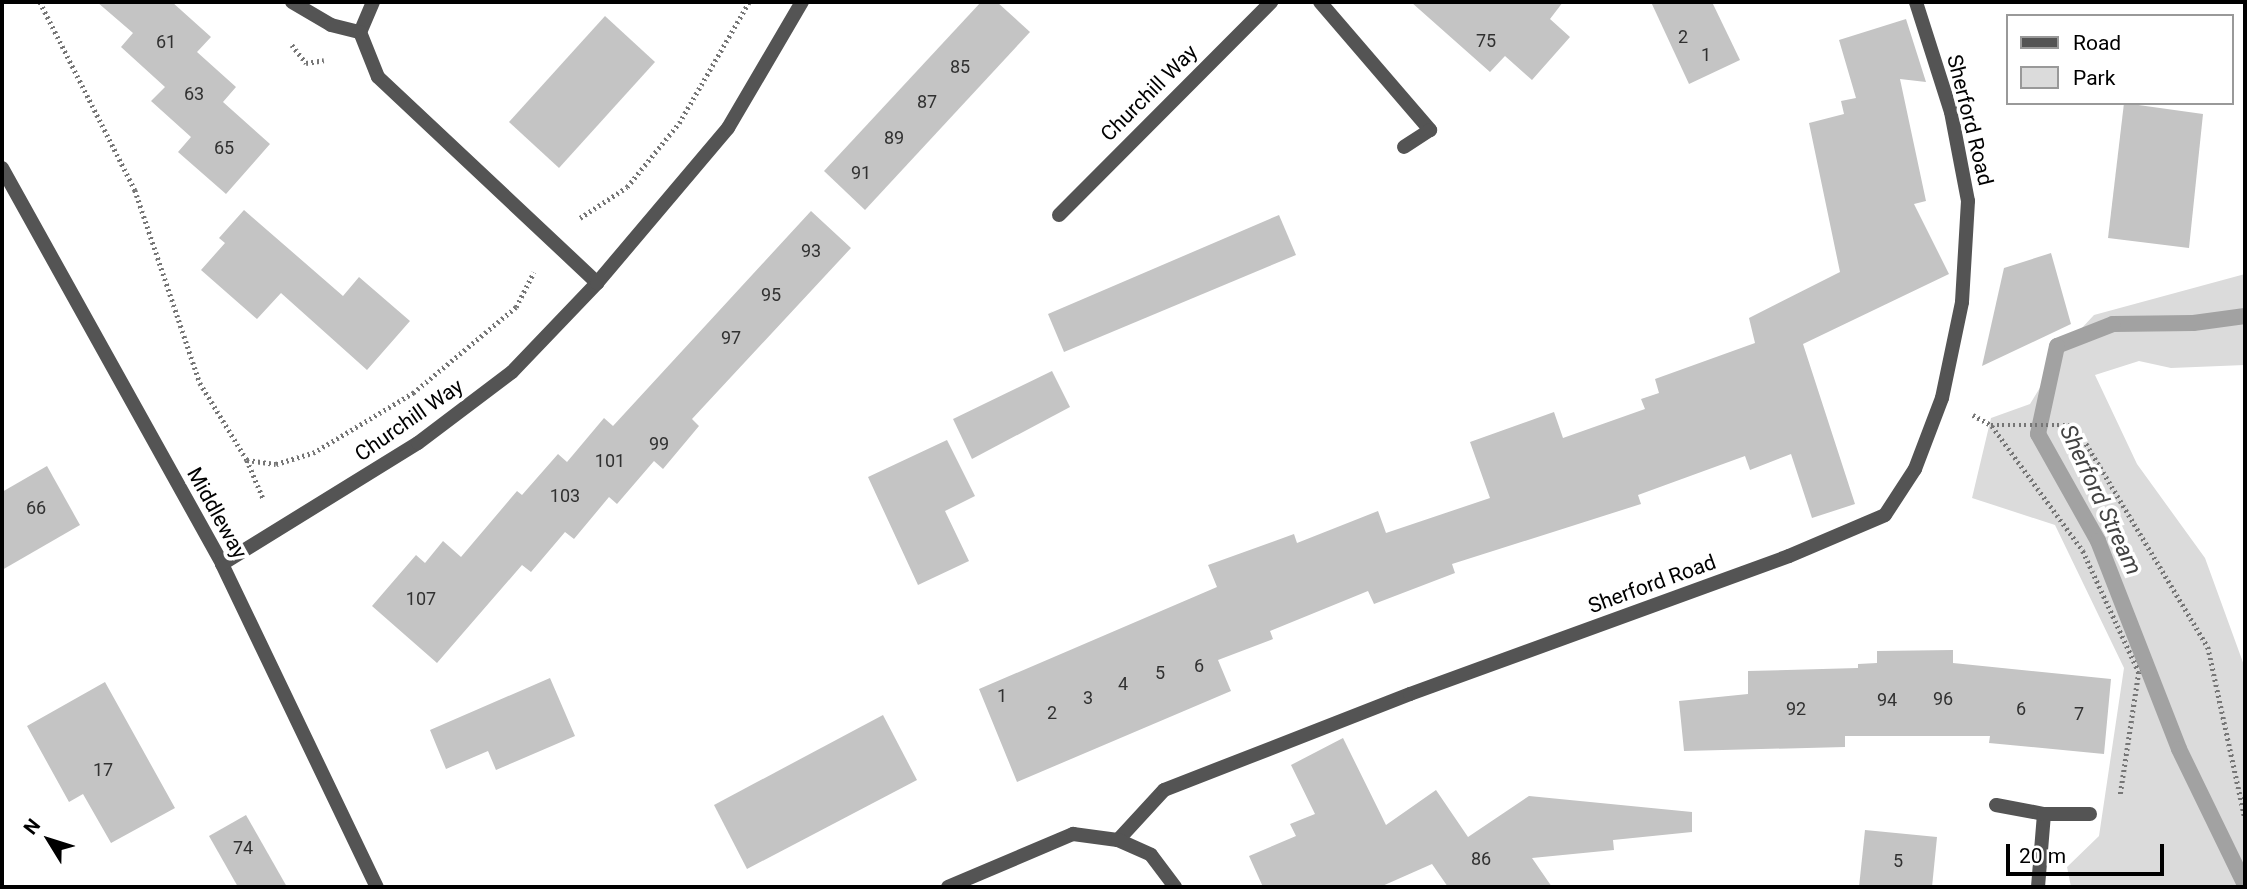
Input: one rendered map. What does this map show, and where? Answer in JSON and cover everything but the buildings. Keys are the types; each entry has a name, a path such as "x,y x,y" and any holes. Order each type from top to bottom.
{"street":[{"path":"292,2 331,25 360,32"},
{"path":"373,2 360,32 378,77 597,283"},
{"name":"Churchill Way","path":"222,564 418,443 512,372 597,283 728,128 802,2"},
{"name":"Churchill Way","path":"1059,215 1271,2"},
{"path":"1320,2 1430,130 1405,147"},
{"name":"Sherford Road","path":"1118,840 1164,790 1410,694 1789,556 1885,516 1915,469 1941,398 1962,302 1968,201 1951,112 1916,2"},
{"name":"Middleway","path":"2,168 222,564 377,887"},
{"path":"1996,805 2044,814 2090,814"},
{"path":"2038,887 2044,814"},
{"path":"948,887 1073,834 1118,840 1152,856 1175,887"}],"path":[{"path":"40,2 135,190 200,383 247,460 277,531"},
{"path":"1941,398 1991,425 2083,551 2139,672 2120,799 2090,814"},
{"path":"1991,425 2075,425 2208,647 2245,818"}],"green space":[{"path":"2245,274 2245,365 2171,368 2139,361 2095,375 2137,464 2205,558 2245,668 2245,887 2071,887 2067,867 2099,836 2124,668 2055,525 1972,498 1991,418 2030,404 2066,345 2094,315"}],"waterway":[{"name":"Sherford Stream","path":"2245,316 2193,323 2113,324 2057,346 2038,434 2098,541 2179,749 2245,885"}]}
